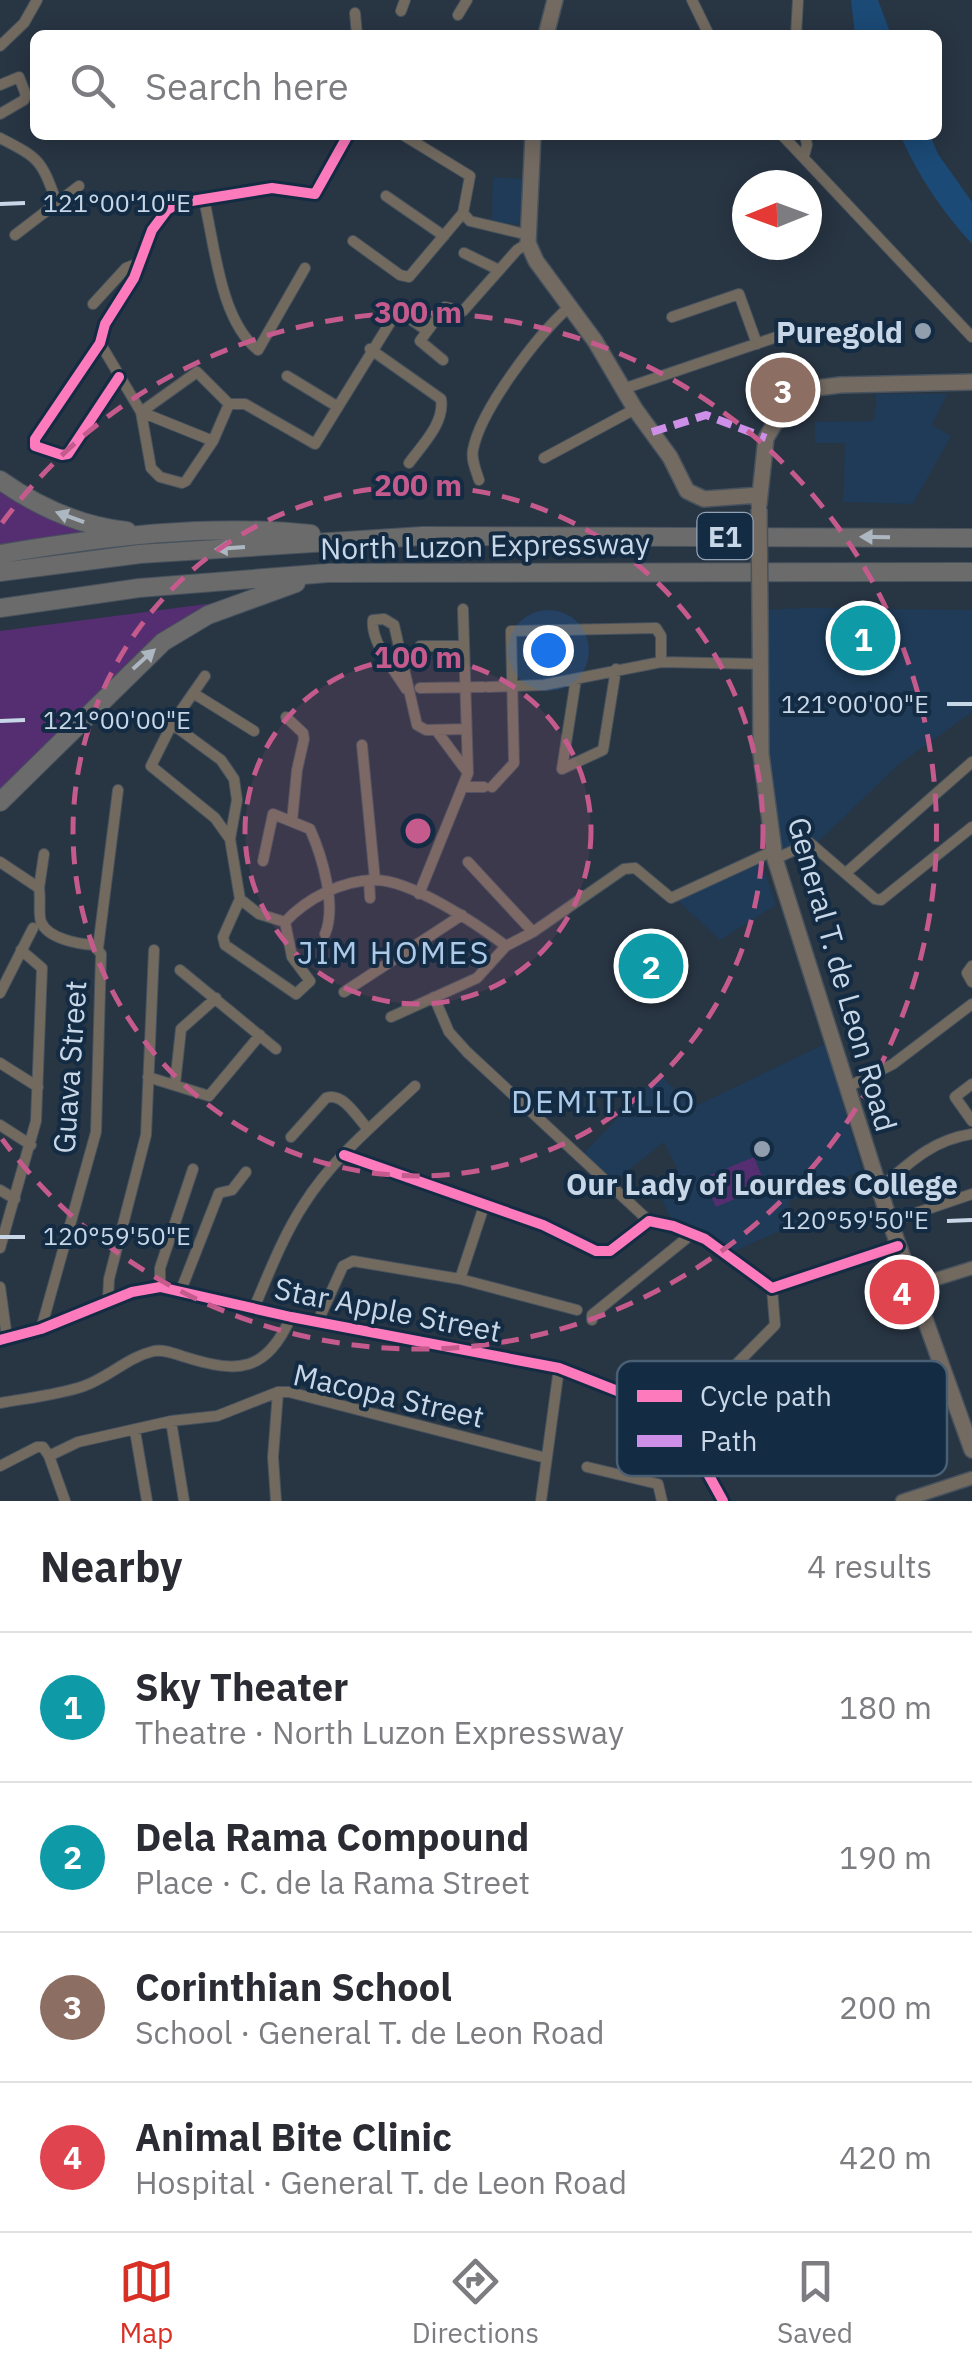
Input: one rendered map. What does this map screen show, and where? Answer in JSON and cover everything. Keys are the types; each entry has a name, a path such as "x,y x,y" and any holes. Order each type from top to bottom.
{"highway":[{"path":"0,480 44,507 74,519 148,534"},
{"path":"0,554 148,534 263,529 362,539"},
{"name":"North Luzon Expressway","path":"0,572 140,554 362,539 972,538"},
{"path":"0,802 163,642 233,604 328,572"},
{"name":"North Luzon Expressway","path":"0,608 140,588 328,572 972,572"},
{"path":"0,618 73,599"}],"main road":[{"path":"547,30 555,0"},
{"path":"532,140 529,239 536,261 595,341 687,491 704,499 759,502"},
{"name":"General T. de Leon Road","path":"941,1361 879,1189 774,855 762,784 759,502 766,438 784,408 801,395 817,388 840,386 972,382"},
{"name":"General T. de Leon Road","path":"947,1379 972,1450"}],"street":[{"path":"0,46 24,23 37,0"},
{"path":"458,15 467,0"},
{"path":"694,0 706,30"},
{"path":"796,30 798,0"},
{"path":"355,13 357,30"},
{"path":"0,84 20,77 30,95"},
{"path":"0,114 30,97"},
{"path":"0,138 27,151 43,165 57,204"},
{"path":"118,376 68,454 35,446 34,439 100,344 105,324 134,278 152,230 167,210 179,203 272,188 315,194 345,140"},
{"path":"354,241 400,274 409,276 462,213 470,176 412,140"},
{"path":"787,140 972,338"},
{"path":"804,156 806,140"},
{"path":"14,236 79,186"},
{"path":"386,196 444,236"},
{"path":"204,200 229,309 248,342 258,350 305,268"},
{"path":"443,360 422,345 426,330 444,306 462,311 529,239 470,221 462,213"},
{"path":"464,253 499,270"},
{"path":"92,304 126,268 138,263"},
{"path":"672,316 739,294 757,344"},
{"path":"479,480 472,454 485,423 531,347 568,308"},
{"path":"141,412 197,372 229,404 245,404 315,444 370,349 398,311 426,330"},
{"path":"624,389 797,330"},
{"path":"100,344 141,412 150,463 160,477 184,482 213,441 229,404"},
{"path":"370,349 442,399 436,426 409,463"},
{"path":"288,376 338,408"},
{"path":"544,458 634,408"},
{"path":"141,412 213,441"},
{"path":"418,894 466,787 463,609"},
{"path":"406,689 377,640 372,629 374,620 384,619 394,625 417,725 436,730 466,728"},
{"path":"466,787 488,787 514,763 511,631 656,628 661,636 661,662"},
{"path":"420,646 464,646"},
{"path":"420,688 512,686 576,679 661,662 760,664"},
{"path":"576,679 562,769 603,750 616,669"},
{"path":"205,676 150,762 152,768 215,818 230,839"},
{"path":"193,693 254,731"},
{"path":"286,717 303,732 304,739 296,770 292,821"},
{"path":"172,724 221,760 234,780 237,800 230,839 240,899 223,937 224,944 296,994 310,981 292,956 285,922"},
{"path":"436,730 468,773"},
{"path":"362,745 370,898"},
{"path":"847,872 972,762"},
{"path":"98,948 118,790"},
{"path":"263,861 274,814 312,832 327,892 330,921 325,934"},
{"path":"391,1017 477,978 506,946 533,932 624,869 635,868 671,898 810,843 875,899 884,900 972,827"},
{"path":"0,862 39,888 44,854"},
{"path":"468,862 533,932"},
{"path":"285,922 299,907 327,892 372,880 418,894 462,914 506,946"},
{"name":"Guava Street","path":"39,888 40,920 47,930 74,943 98,948 101,954 96,1132 41,1329"},
{"path":"240,899 259,914 285,922"},
{"path":"344,992 462,914"},
{"path":"0,993 33,928"},
{"path":"0,1248 31,1145 38,1087 42,966 21,950"},
{"path":"108,1300 109,1279 141,1167 146,1135 154,950"},
{"path":"972,966 967,973 972,982"},
{"path":"180,970 276,1049"},
{"path":"434,997 449,1032 467,1052 650,1221 693,1233 730,1255 772,1288 775,1325 740,1361"},
{"path":"176,1084 181,1030 216,998"},
{"path":"846,1088 893,1064 972,1004"},
{"path":"148,1077 176,1084 202,1097 210,1096 260,1035"},
{"path":"0,1063 38,1087"},
{"path":"972,1084 955,1097 972,1121"},
{"path":"254,1308 304,1204 368,1128 414,1086"},
{"path":"291,1137 332,1095 340,1098 368,1128"},
{"path":"0,1125 31,1145"},
{"path":"879,1189 924,1150 972,1133"},
{"path":"344,1156 543,1225 602,1252 610,1251 650,1221"},
{"path":"160,1287 160,1268 193,1169"},
{"path":"182,1290 219,1192 232,1190 246,1172"},
{"path":"0,1190 15,1200"},
{"path":"890,1222 972,1194"},
{"path":"460,1279 484,1206"},
{"path":"592,1320 592,1315 693,1233"},
{"path":"772,1288 898,1246"},
{"path":"318,1321 347,1262 460,1279 577,1310"},
{"path":"914,1286 972,1268"},
{"path":"0,1286 4,1339"},
{"name":"Star Apple Street","path":"4,1339 41,1329 108,1300 160,1287 291,1317 559,1368 617,1391"},
{"path":"0,1404 86,1385 156,1350 216,1367 256,1364 280,1341 291,1317"},
{"path":"541,1501 559,1368"},
{"path":"276,1501 278,1392"},
{"name":"Macopa Street","path":"0,1466 37,1447 43,1447 49,1456 78,1442 171,1421 217,1416 278,1392 309,1396 546,1458"},
{"path":"171,1421 184,1501"},
{"path":"135,1431 147,1501"},
{"path":"49,1456 65,1501"},
{"path":"586,1467 617,1474"},
{"path":"624,1476 658,1484 662,1501"},
{"name":"Star Apple Street","path":"709,1476 723,1501"},
{"path":"902,1501 972,1478"}],"shaded area":[{"path":"851,0 878,0 889,30 854,30"},
{"path":"903,140 932,140 972,202 972,244 951,219"},
{"path":"493,177 523,179 521,224 491,222"},
{"path":"876,394 947,394 932,425 951,436 913,504 843,502 845,443 815,443 815,422 874,421"},
{"path":"0,488 96,534 0,550"},
{"path":"230,601 207,611 0,794 0,631"},
{"path":"766,610 972,610 972,712 898,765 817,843 813,840 781,853 768,764"},
{"path":"761,860 776,905 720,940 677,900"},
{"name":"Our Lady of Lourdes College","path":"825,1044 862,1170 788,1202 797,1223 726,1255 674,1225 654,1183 679,1172 664,1142 611,1184 581,1156 660,1074 691,1108"},
{"path":"754,1157 766,1186 716,1207 703,1178"}],"marked path":[{"path":"652,432 706,415 766,438"}],"cycle path":[{"path":"119,377 68,454 35,446 35,439 100,343 105,324 134,278 152,230 167,210 179,203 272,188 315,194 345,140"},
{"path":"344,1155 543,1225 596,1251 610,1251 649,1221 673,1226 705,1239 772,1288 898,1246"},
{"path":"0,1340 41,1329 132,1292 160,1287 291,1317 559,1368 617,1391"},
{"path":"709,1476 723,1501"}],"place":[{"name":"Puregold","path":"923,331"},
{"name":"Corinthian School","path":"783,390"},
{"name":"Sky Theater","path":"863,638"},
{"name":"Dela Rama Compound","path":"651,966"},
{"name":"Our Lady of Lourdes College","path":"762,1149"},
{"name":"Animal Bite Clinic","path":"902,1292"}],"district":[{"name":"JIM HOMES","path":"394,952"},
{"name":"DEMITILLO","path":"604,1101"}]}
